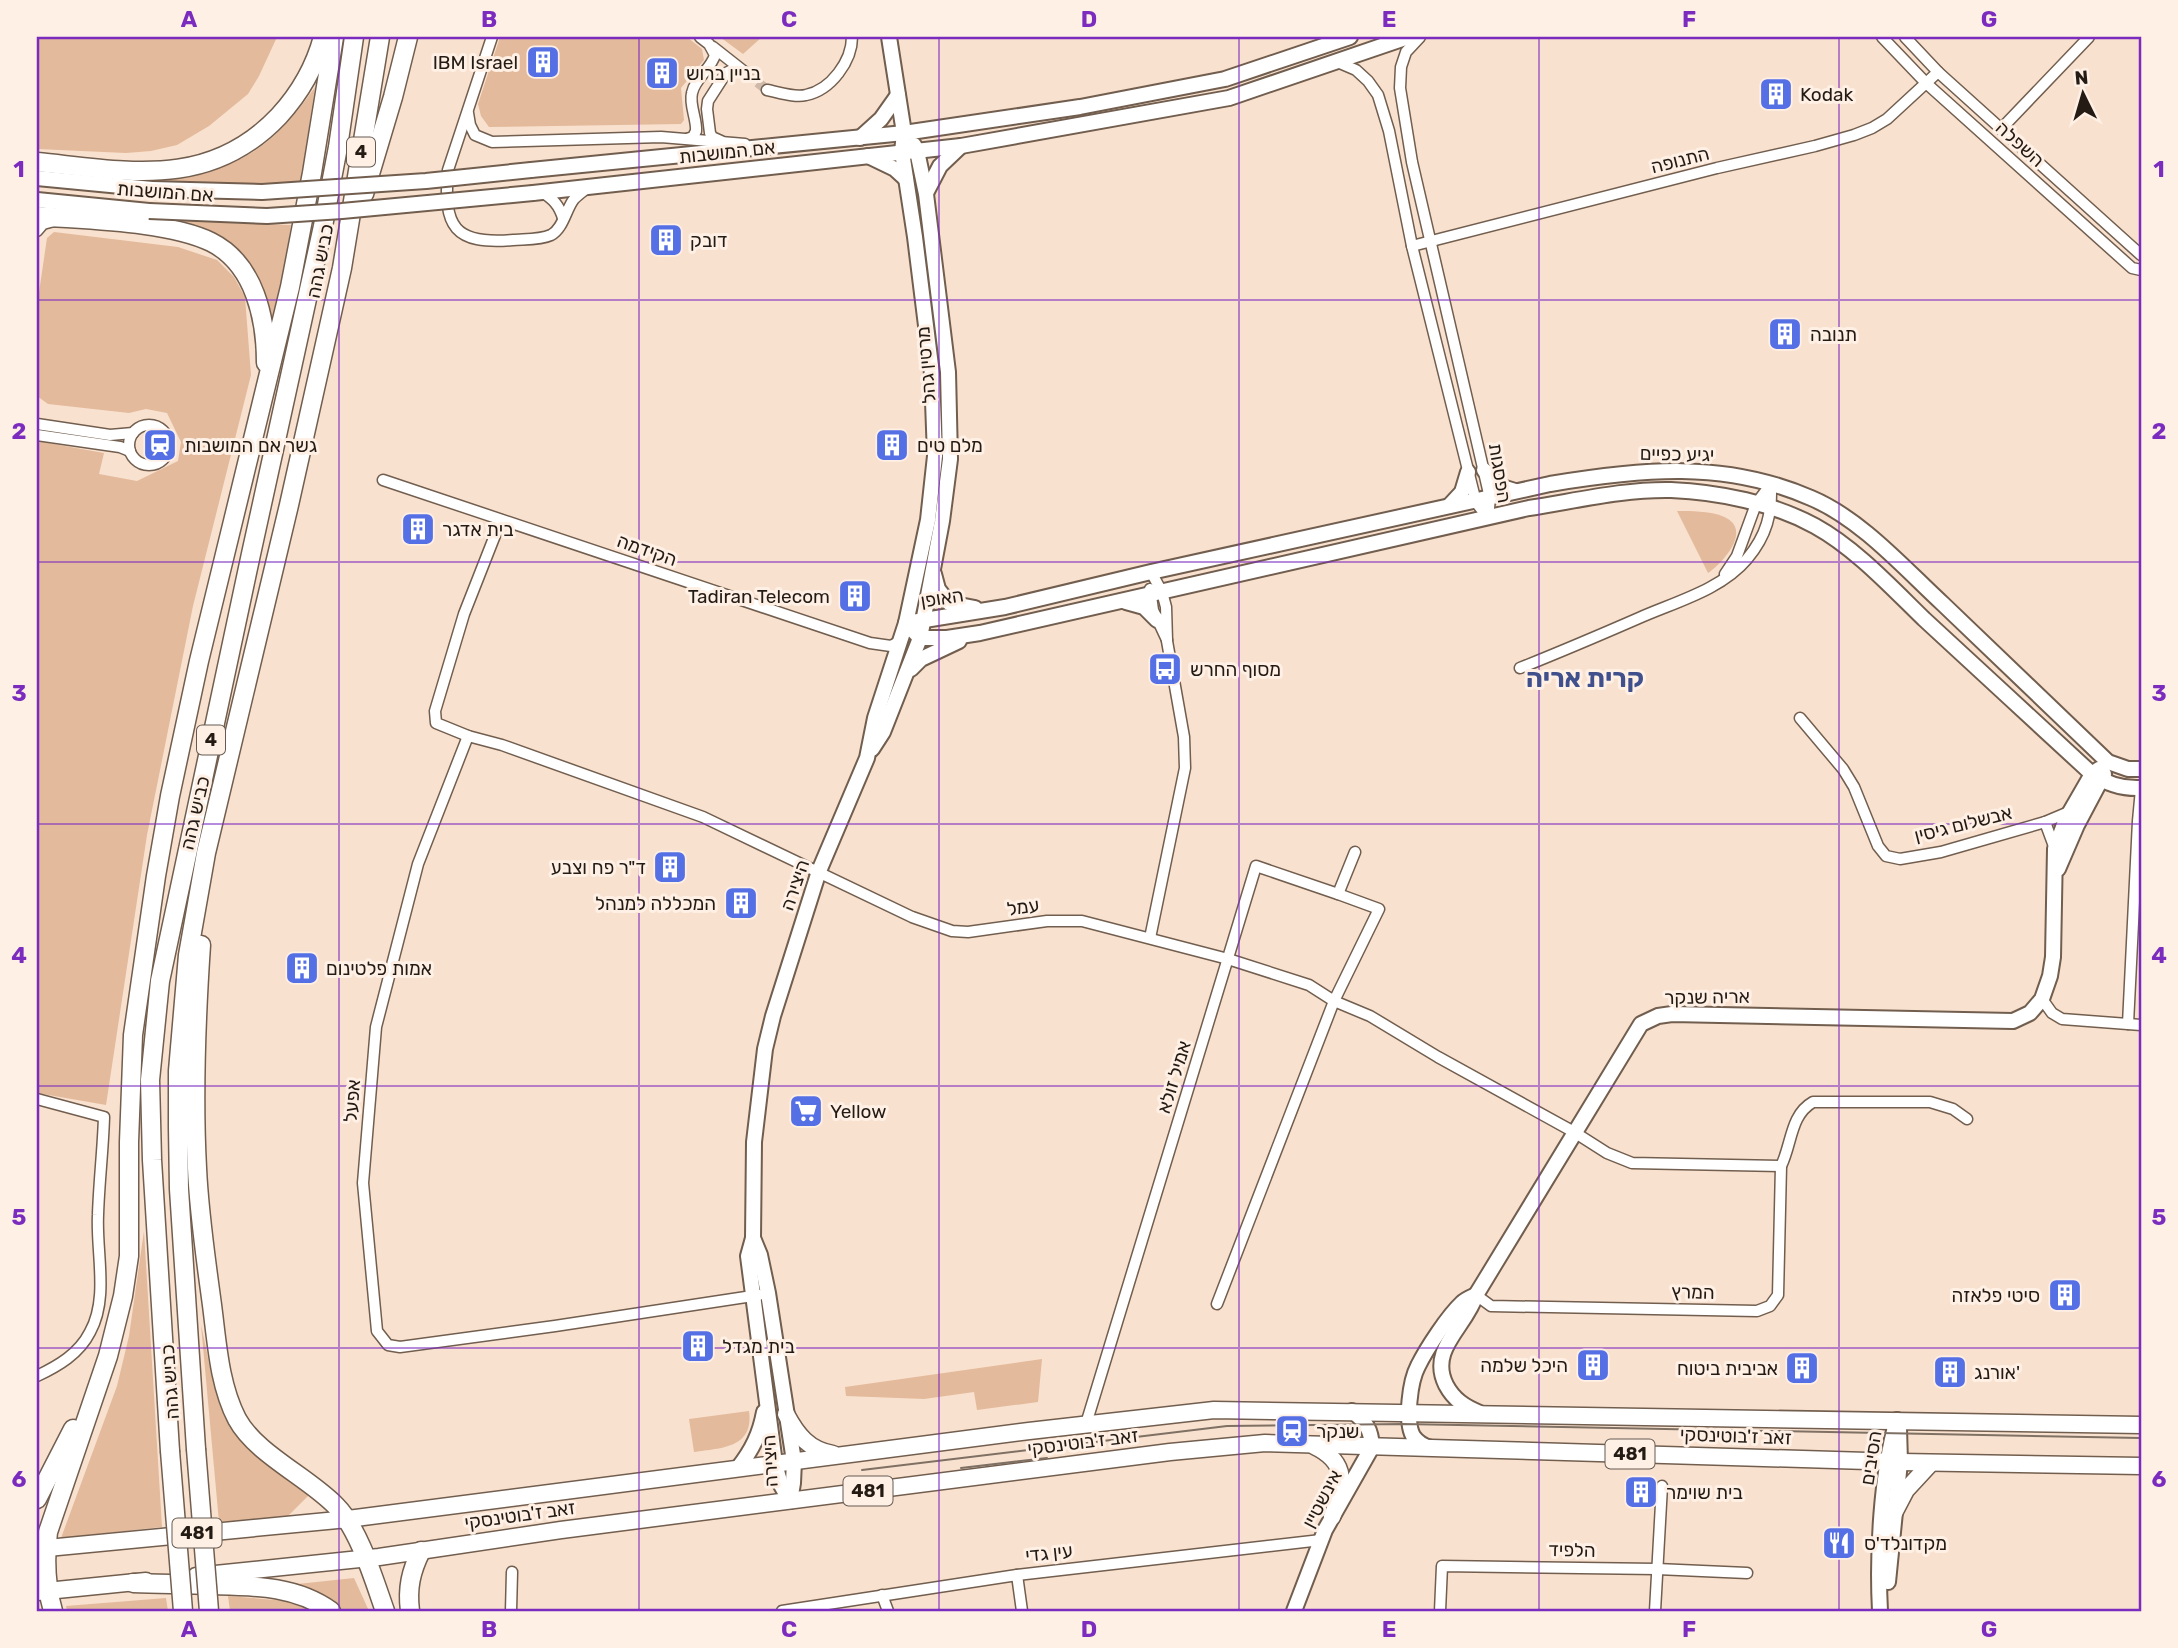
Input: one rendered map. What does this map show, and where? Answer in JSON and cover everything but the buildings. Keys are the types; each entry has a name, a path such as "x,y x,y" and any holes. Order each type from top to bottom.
{"highway":[{"path":"37,162 151,171 198,166 228,155 266,129 296,96 309,74 323,37"},
{"path":"52,1611 43,1591 42,1548 117,1322 129,1256 129,1142 134,1035 170,796 199,661 290,287 334,37"},
{"name":"כביש גהה","path":"183,1611 170,1451 152,1146 150,1080 160,981 323,226 354,37"},
{"name":"כביש גהה","path":"209,1611 179,1189 178,1071 188,955 209,840 342,268 380,37"},
{"path":"342,268 408,37"},
{"path":"37,216 166,229 204,239 226,253 249,279 256,294 266,353 266,384"},
{"path":"209,840 198,991 195,1119 205,1247 223,1380 238,1420 247,1433 325,1495 348,1519 385,1611"},
{"path":"37,1499 99,1380"},
{"path":"203,1537 217,1611"},
{"path":"410,1611 410,1576 421,1551"},
{"path":"132,1583 285,1590 305,1596 331,1611"}],"main road":[{"name":"זאב ז'בוטינסקי","path":"42,1548 348,1519 1214,1410 2141,1425"},
{"path":"786,1414 799,1436 815,1449 833,1454 857,1454"},
{"name":"זאב ז'בוטינסקי","path":"43,1591 365,1558 790,1500 1265,1443 1931,1463 2141,1466"},
{"path":"1312,1445 1328,1452 1342,1477 1342,1490 1332,1517"},
{"path":"1895,1513 1906,1490 1931,1463"}],"street":[{"path":"492,37 448,170 446,192 452,223 464,236 489,242 544,237 553,234 576,196 590,186"},
{"path":"700,37 743,71 733,70 726,73 708,105 712,137 724,142"},
{"path":"767,90 806,96 827,85 846,63 852,48 852,37"},
{"name":"מרטין גהל","path":"889,37 904,133 902,152 932,374 935,456 928,520 906,623"},
{"name":"אם המושבות","path":"37,178 152,188 262,192 426,181 860,138 1080,107 1225,79 1350,37"},
{"name":"אם המושבות","path":"37,200 149,211 267,216 537,192 961,146 1229,98 1408,37"},
{"name":"הפסגות","path":"1420,37 1406,52 1401,67 1400,88 1412,162 1484,470 1483,499"},
{"name":"השפלה","path":"1882,37 1926,83 2132,268 2141,270"},
{"name":"השפלה","path":"1905,37 1938,72 2141,255"},
{"path":"2001,129 2089,37"},
{"path":"687,139 695,134 697,127 691,96 693,88 712,64 715,55 709,44"},
{"name":"הפסגות","path":"1334,61 1356,71 1368,82 1378,96 1390,131 1412,246 1468,472 1483,499 1488,518"},
{"name":"התנופה","path":"1412,246 1854,135 1886,119 1938,72"},
{"path":"860,138 881,119 898,95"},
{"path":"468,111 475,135 492,142"},
{"name":"מרטין גהל","path":"904,133 918,150 948,372 950,459 920,638"},
{"path":"457,144 661,137 777,146"},
{"path":"926,194 940,166 961,146"},
{"path":"866,156 895,169 906,179"},
{"path":"537,192 553,199 563,218"},
{"path":"37,231 43,224 68,219"},
{"path":"37,424 110,435 133,433"},
{"path":"37,435 120,447 130,451 143,464 156,464 166,456 170,444 166,433 155,426 143,426 133,433 130,451"},
{"path":"1484,470 1499,486 1520,491"},
{"name":"יגיע כפיים","path":"1151,572 1550,484 1617,473 1671,470 1727,474 1771,484 1817,500 1848,519 1893,557 2108,762"},
{"path":"1449,506 1462,492 1468,472"},
{"name":"הקידמה","path":"383,480 870,643 891,646 901,641"},
{"path":"1721,580 1737,556 1756,504 1771,484"},
{"path":"1521,668 1705,590 1737,569 1754,550 1764,531 1772,508 1771,484"},
{"name":"יגיע כפיים","path":"1156,593 1529,508 1669,490 1722,496 1772,508 1831,536 1877,574 2097,777"},
{"path":"468,736 436,723 435,711 464,614 501,520"},
{"path":"933,569 938,589 949,603 975,608 1004,607"},
{"path":"1151,572 1156,593 1157,620"},
{"name":"האופן","path":"906,623 1004,607 1151,572"},
{"path":"1150,938 1185,768 1184,737 1167,640 1166,607 1156,593"},
{"name":"האופן","path":"906,623 920,638 947,638 1156,593"},
{"path":"1121,602 1141,606 1157,620 1167,640"},
{"name":"היצירה","path":"867,758 875,718 906,623"},
{"path":"908,673 921,659 980,633"},
{"name":"היצירה","path":"790,1500 778,1478 775,1464 748,1256 753,1238 754,1142 765,1049 782,983 819,871 867,758 883,732 920,638"},
{"name":"אבשלום גיסין","path":"1800,718 1843,769 1854,787 1878,846 1886,856 1900,859 1941,852 2045,822 2078,807"},
{"name":"עמל","path":"468,736 502,745 703,817 912,917 953,931 968,932 1064,919 1082,921 1228,959 1309,985 1370,1016 1607,1153 1632,1163 1781,1166"},
{"name":"אפעל","path":"468,736 418,864 376,1027 363,1183 377,1331 387,1345 400,1347 768,1293"},
{"path":"2055,873 2078,807 2076,774 2068,752"},
{"path":"2055,849 2078,807 2108,762 2121,768 2141,769"},
{"path":"2097,777 2125,788"},
{"path":"2078,807 2125,788 2141,788 2128,1024"},
{"path":"2045,822 2055,849 2055,873 2053,957 2042,999 2052,1013 2062,1019 2141,1025"},
{"path":"1217,1304 1334,1000 1379,909 1338,894 1355,852"},
{"name":"אמיל זולא","path":"1086,1424 1256,866 1338,894"},
{"name":"אריה שנקר","path":"1480,1413 1459,1402 1450,1392 1444,1381 1440,1360 1444,1350 1641,1024 1658,1016 1672,1014 2013,1021 2030,1013 2042,999"},
{"path":"37,1099 104,1117 97,1215 97,1312 91,1331 79,1350 37,1376"},
{"path":"1781,1166 1798,1115 1804,1107 1813,1102 1930,1102 1953,1109 1967,1118"},
{"name":"המרץ","path":"1476,1295 1491,1306 1757,1311 1770,1306 1778,1295 1780,1280 1781,1166"},
{"name":"היצירה","path":"753,1238 760,1255 768,1293 794,1461 790,1500"},
{"name":"אריה שנקר","path":"1431,1448 1421,1445 1414,1437 1410,1424 1411,1387 1416,1368 1433,1340 1463,1302 1476,1295"},
{"path":"738,1468 758,1436 766,1401"},
{"path":"1352,1411 1367,1424 1372,1447"},
{"name":"הסיבים","path":"1882,1611 1882,1523 1894,1462 1898,1420"},
{"name":"אינשטיין","path":"1294,1611 1321,1540 1372,1447"},
{"name":"הסיבים","path":"1882,1611 1895,1513 1894,1462"},
{"path":"1655,1611 1662,1486"},
{"name":"עין גדי","path":"782,1611 1017,1574 1321,1540"},
{"name":"הלפיד","path":"1440,1611 1442,1566 1747,1573"},
{"path":"511,1611 512,1572"},
{"path":"1017,1574 1021,1611"},
{"path":"882,1595 888,1611"}],"shaded area":[{"path":"37,37 277,37 248,94 209,126 177,145 126,153 37,149"},
{"path":"500,37 687,37 702,49 704,60 681,88 684,120 681,124 489,127 481,116 478,104"},
{"path":"720,37 762,37 743,54"},
{"path":"315,87 300,186 137,183 143,174 205,170 239,160 276,134"},
{"path":"169,217 228,223 291,225 275,331 267,328 249,268 167,227"},
{"path":"54,232 178,247 217,260 234,277 245,297 251,375 193,606 147,835 106,1105 37,1093 37,441 104,453 99,474 137,481 178,461 181,442 167,413 146,409 129,413 48,404 37,396 37,306 47,238"},
{"path":"1677,511 1717,514 1731,521 1736,528 1733,545 1708,573"},
{"path":"144,1231 162,1527 61,1538 117,1386 129,1336"},
{"path":"201,1325 216,1391 225,1416 257,1454 310,1494 286,1518 219,1522"},
{"path":"1042,1359 1038,1402 977,1410 974,1392 924,1399 846,1396 845,1387"},
{"path":"749,1411 749,1423 741,1439 725,1447 694,1452 689,1419"},
{"path":"354,1578 369,1611 344,1611 318,1594 288,1585"},
{"path":"228,1596 287,1601 313,1611 230,1611"},
{"path":"166,1598 168,1611 67,1611 66,1606"}],"tunnel":[{"path":"746,73 767,90"}],"tram line":[{"path":"862,1470 1227,1426 1403,1424 2141,1438"},
{"path":"961,1468 1047,1458"}],"place":[{"name":"IBM Israel","path":"543,62"},
{"name":"בניין ברוש","path":"662,73"},
{"name":"Kodak","path":"1776,94"},
{"name":"דובק","path":"666,240"},
{"name":"תנובה","path":"1785,334"},
{"name":"גשר אם המושבות","path":"160,445"},
{"name":"מלם טים","path":"892,445"},
{"name":"בית אדגר","path":"418,529"},
{"name":"Tadiran Telecom","path":"855,596"},
{"name":"מסוף החרש","path":"1165,669"},
{"name":"ד\"ר פח וצבע","path":"670,867"},
{"name":"המכללה למנהל","path":"741,903"},
{"name":"אמות פלטינום","path":"302,968"},
{"name":"Yellow","path":"806,1111"},
{"name":"סיטי פלאזה","path":"2065,1295"},
{"name":"בית מגדל","path":"698,1346"},
{"name":"היכל שלמה","path":"1593,1365"},
{"name":"אביבית ביטוח","path":"1802,1368"},
{"name":"אורנג'","path":"1950,1372"},
{"name":"שנקר","path":"1292,1431"},
{"name":"בית שוימר","path":"1641,1492"},
{"name":"מקדונלד'ס","path":"1839,1543"}],"district":[{"name":"קרית אריה","path":"1585,678"}]}
